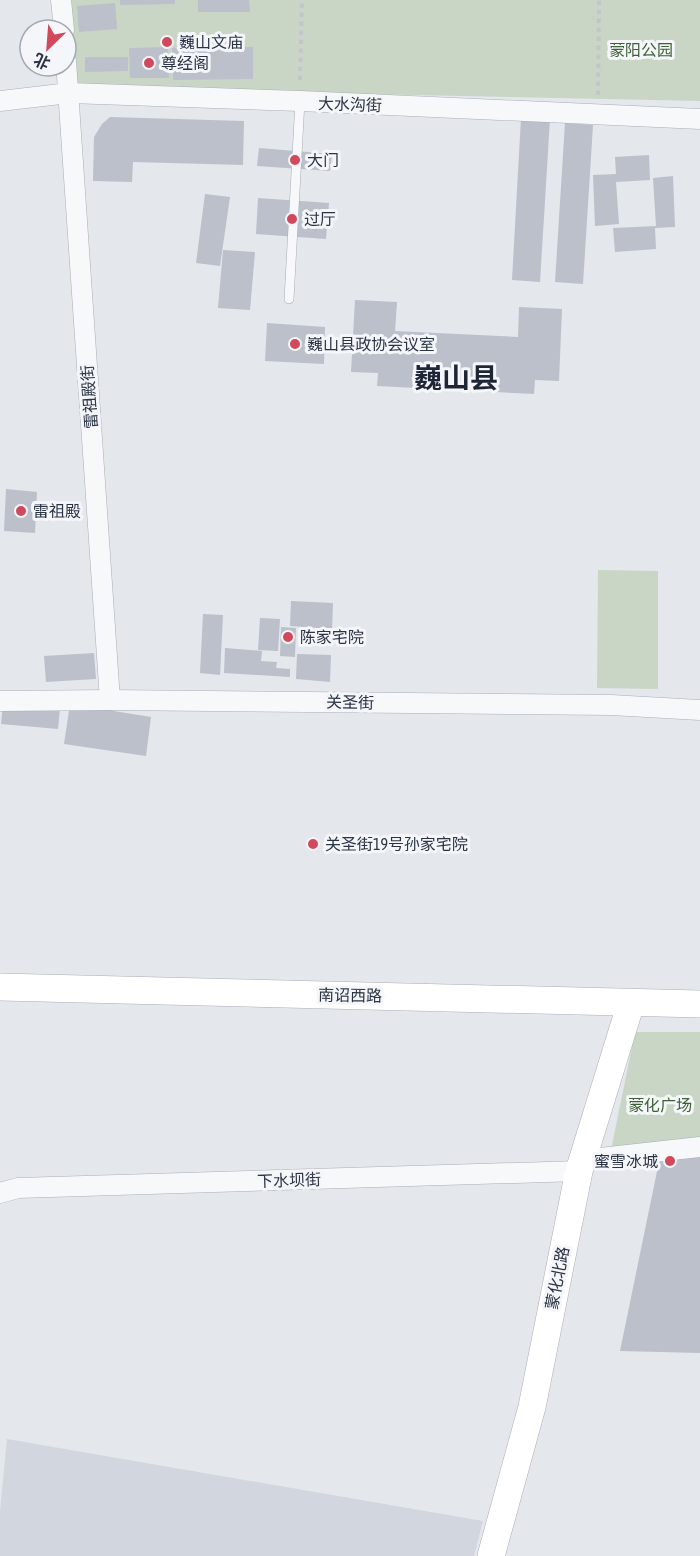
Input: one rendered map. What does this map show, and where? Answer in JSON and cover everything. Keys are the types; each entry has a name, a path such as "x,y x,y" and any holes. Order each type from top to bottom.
{"main road":[{"name":"南诏西路","path":"0,987 700,1004"},
{"name":"蒙化北路","path":"490,1556 532,1407 580,1165 632,1003"}],"street":[{"path":"61,0 62,18"},
{"name":"雷祖殿街","path":"68,78 110,700"},
{"name":"大水沟街","path":"0,101 69,93 700,119"},
{"name":"关圣街","path":"0,701 611,705 700,710"},
{"name":"下水坝街","path":"0,1193 18,1188 580,1165 700,1147"}],"lane":[{"path":"290,299 300,101"}],"path":[{"path":"300,101 302,0"},
{"path":"598,114 599,0"}],"shaded area":[{"path":"7,1439 483,1521 474,1556 0,1556 0,1511"}],"green space":[{"name":"蒙阳公园","path":"69,0 700,0 700,101 74,88 73,78 78,78 78,18 70,18"},
{"path":"598,570 658,571 658,689 597,688"},
{"name":"蒙化广场","path":"635,1032 700,1032 700,1140 611,1150"}],"building":[{"path":"120,0 175,0 175,4 120,5"},
{"path":"198,0 249,0 250,12 198,12"},
{"path":"115,3 117,29 79,32 77,6"},
{"name":"尊经阁","path":"168,47 169,78 130,78 129,48"},
{"path":"253,47 253,79 173,80 172,48"},
{"path":"85,57 128,57 128,71 85,72"},
{"path":"110,117 244,121 243,165 133,162 132,182 93,181 94,137 102,124"},
{"path":"521,118 550,119 540,282 512,280"},
{"path":"565,123 593,125 583,284 555,282"},
{"name":"大门","path":"259,148 332,154 330,171 257,166"},
{"path":"649,155 650,180 616,182 619,224 595,226 593,175 616,174 615,157"},
{"path":"673,176 675,227 655,228 656,249 615,252 613,228 656,226 653,178"},
{"path":"205,194 230,197 220,266 196,263"},
{"name":"过厅","path":"258,198 329,203 326,239 256,234"},
{"path":"223,250 255,252 250,310 218,308"},
{"path":"355,300 397,302 395,331 518,337 519,307 562,309 559,381 535,380 534,394 377,386 378,373 351,372"},
{"name":"巍山县政协会议室","path":"267,323 325,327 324,364 265,361"},
{"name":"雷祖殿","path":"6,489 37,492 35,533 4,531"},
{"path":"291,601 333,603 332,629 290,626"},
{"path":"203,614 223,615 220,675 200,673"},
{"path":"260,618 280,619 278,651 258,650"},
{"path":"281,627 296,628 295,657 280,656"},
{"path":"225,648 262,651 261,661 277,662 276,668 290,669 290,677 224,673"},
{"path":"94,653 96,679 46,682 44,656"},
{"path":"297,654 331,655 330,682 296,679"},
{"path":"3,703 60,708 58,729 1,724"},
{"path":"70,704 151,717 146,756 64,744"},
{"path":"700,1150 700,1353 620,1351 661,1152"}],"place":[{"name":"巍山文庙","path":"167,42"},
{"name":"尊经阁","path":"149,63"},
{"name":"大门","path":"295,160"},
{"name":"过厅","path":"292,219"},
{"name":"巍山县政协会议室","path":"295,344"},
{"name":"雷祖殿","path":"21,511"},
{"name":"陈家宅院","path":"288,637"},
{"name":"关圣街19号孙家宅院","path":"313,844"},
{"name":"蜜雪冰城","path":"670,1161"}],"district":[{"name":"巍山县","path":"456,378"}]}
